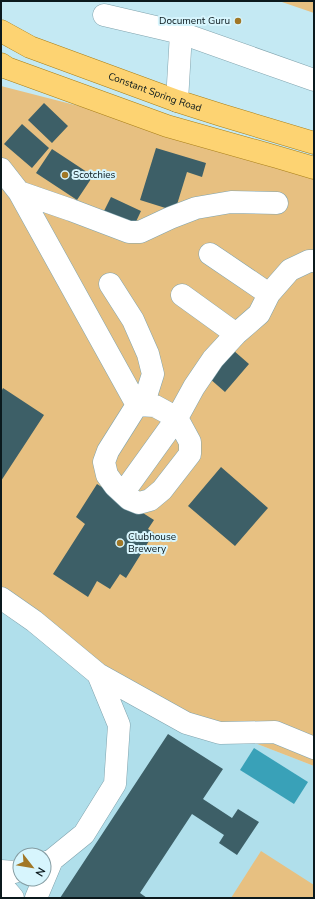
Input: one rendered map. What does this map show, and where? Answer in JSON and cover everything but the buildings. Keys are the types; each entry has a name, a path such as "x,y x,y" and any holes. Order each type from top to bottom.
{"main road":[{"name":"Constant Spring Road","path":"1,31 30,47 177,101 314,143"},
{"path":"1,64 167,126 314,168"}],"street":[{"path":"104,15 180,33 314,80"},
{"path":"177,101 180,33"},
{"path":"1,169 19,192 137,405"},
{"path":"19,192 129,232 140,232 196,208 231,202 277,203"},
{"path":"210,254 270,294"},
{"path":"122,493 177,418 194,387 213,359 236,334 258,314 270,294 290,270 309,261 314,261"},
{"path":"110,284 133,320 148,354 152,374 148,393 137,405 108,451 104,462 107,475 115,486 122,493 139,503 150,500 162,490 190,454 190,442 177,418 155,406 137,405"},
{"path":"182,295 236,334"},
{"path":"1,598 34,621 98,674 186,723 220,733 275,732 314,748"},
{"path":"52,859 84,834 115,784 119,726 98,674"},
{"path":"1,871 12,872"},
{"path":"1,884 13,898"},
{"path":"36,898 40,887"}],"shaded area":[{"path":"279,1 314,1 314,13"},
{"path":"1,86 277,157 314,169 314,766 167,709 1,594"},
{"path":"1,595 167,709 314,766 314,898 1,898"},
{"path":"261,851 314,885 314,898 231,898"}],"water":[{"path":"254,748 308,782 294,804 240,770"}],"place":[{"name":"Document Guru","path":"238,21"},
{"name":"Scotchies","path":"65,175"},
{"name":"Clubhouse Brewery","path":"120,543"}]}
